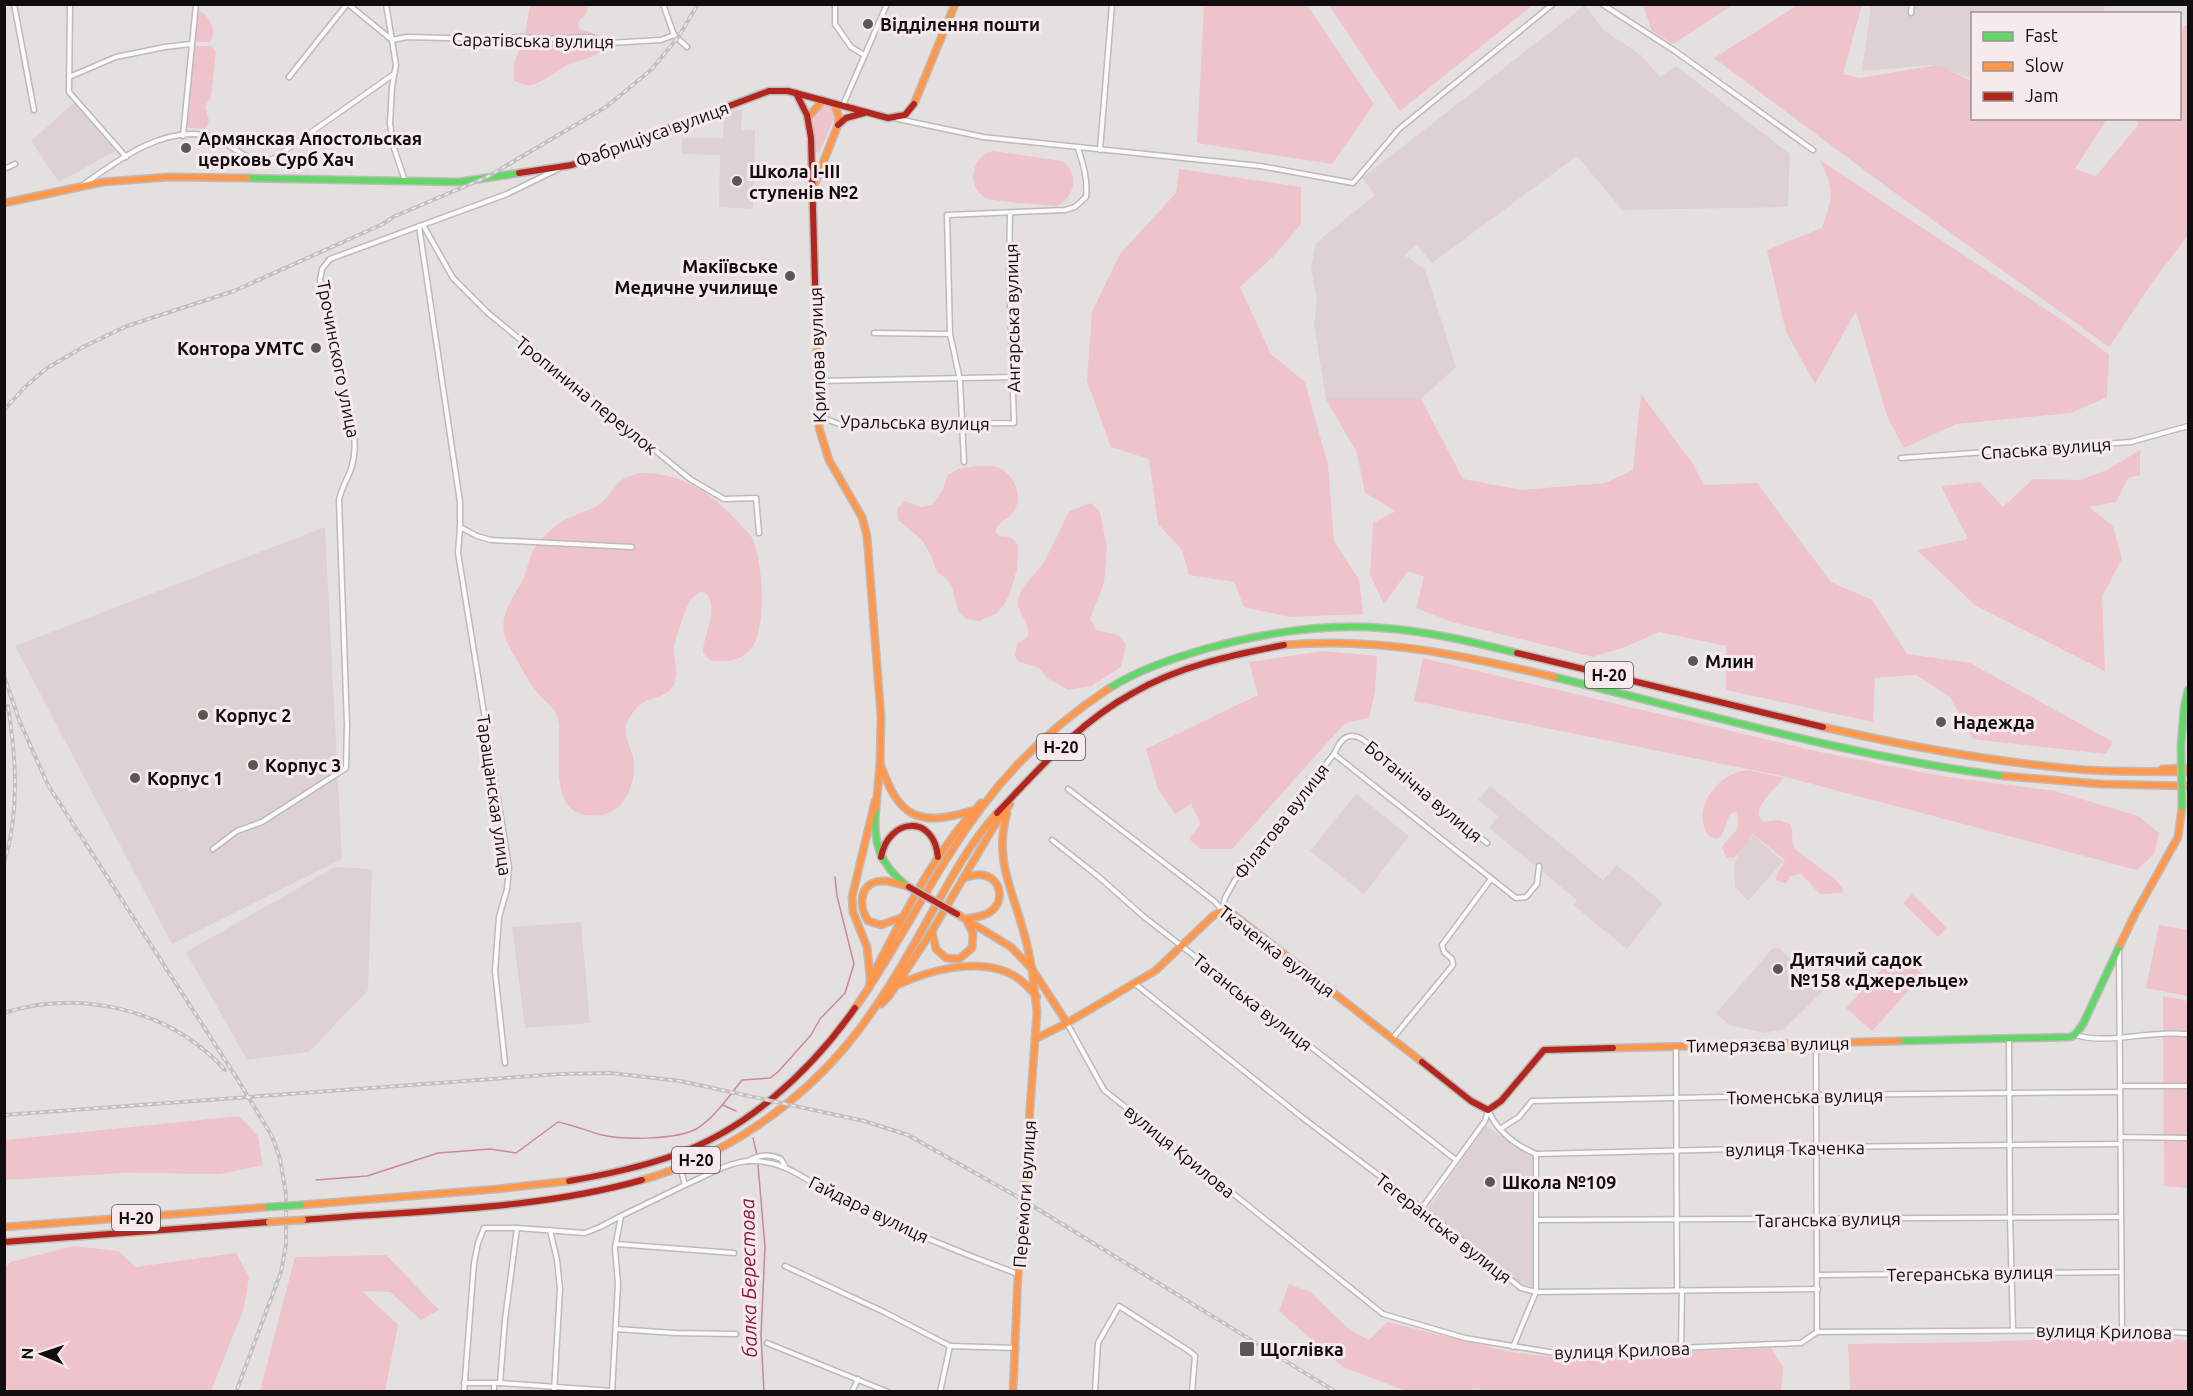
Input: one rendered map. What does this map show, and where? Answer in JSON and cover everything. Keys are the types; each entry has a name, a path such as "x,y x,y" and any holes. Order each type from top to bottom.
{"main road":[{"path":"898,118 910,111 916,102 955,4"},
{"name":"Фабриціуса вулиця","path":"4,203 103,182 169,177 459,182 572,165 769,91 796,93 888,118 898,118"},
{"path":"796,93 809,116 814,187"},
{"path":"809,116 816,105 823,100"},
{"path":"814,187 838,125 839,117 834,103"},
{"path":"838,125 846,118 866,112"},
{"path":"812,155 815,158 825,157"},
{"name":"Крилова вулиця","path":"814,187 812,203 819,428 829,460 862,517 867,536 880,694 880,763"},
{"name":"Н-20","path":"4,1227 551,1185 628,1170 709,1139 754,1112 808,1065 841,1029 868,990 950,854 992,792 1034,747 1086,705 1131,676 1169,659 1286,629 1376,626 1432,635 1599,672 1912,748 2024,764 2119,771 2188,770"},
{"name":"Н-20","path":"4,1242 531,1202 598,1192 632,1184 680,1167 731,1141 756,1125 799,1092 838,1055 873,1010 988,824 1069,739 1129,695 1166,677 1248,652 1314,643 1392,643 1530,671 1841,747 1970,772 2117,786 2188,786"},
{"path":"1595,687 1599,672"},
{"path":"2075,1035 2083,1024 2135,914 2178,837 2181,807 2181,746 2188,690"},
{"path":"880,763 875,801 875,838 881,857 894,876 1011,947 1032,969 1068,1023"},
{"path":"880,763 894,798 900,806 913,814 939,819 957,817 972,811"},
{"path":"2023,778 2024,764"},
{"path":"868,990 870,980 903,917 938,857 972,811 992,792"},
{"path":"873,1010 889,996 932,931 1015,795"},
{"path":"870,980 867,946 853,912 852,897 875,801"},
{"name":"Перемоги вулиця","path":"1008,808 1000,838 1001,858 1022,925 1036,997 1018,1274 1013,1392"},
{"path":"881,857 886,840 891,834 913,826 924,829 934,836 939,849 938,857"},
{"path":"963,879 971,875 985,874 995,880 999,892 999,898 992,910 966,919"},
{"path":"903,917 881,926 868,921 861,909 861,896 864,890 876,882 886,881 909,887"},
{"name":"Філатова вулиця","path":"1035,1039 1068,1023 1155,971 1213,916 1222,911"},
{"name":"Ткаченка вулиця","path":"1222,911 1234,915 1471,1101 1488,1110"},
{"path":"932,931 932,941 937,952 947,959 960,958 969,952 974,941 966,919"},
{"path":"895,986 913,978 937,973 969,968 994,968 1020,978 1036,997"},
{"name":"Тимерязєва вулиця","path":"1488,1110 1501,1101 1544,1050 2065,1038 2075,1035"},
{"path":"628,1170 632,1184"}],"street":[{"path":"14,4 34,110"},
{"path":"70,4 69,92 126,156"},
{"path":"183,136 196,4"},
{"path":"289,77 348,4 392,40"},
{"path":"386,4 396,65 390,124 394,148 405,181"},
{"path":"663,4 674,35 687,47"},
{"path":"835,4 835,24 851,47 864,55"},
{"path":"843,105 887,4"},
{"path":"1100,150 1112,4"},
{"path":"898,118 982,137 1260,166 1353,183 1400,129 1553,4"},
{"path":"1602,4 1675,51 1813,150"},
{"path":"1911,13 1912,4"},
{"name":"Саратівська вулиця","path":"392,40 591,37 609,43 661,40 674,35"},
{"path":"69,77 116,57 191,44"},
{"path":"82,186 126,156 158,139 208,136 226,143 256,162 265,162 273,159 394,74"},
{"path":"964,462 964,424 960,380 950,334 947,215 1065,210 1075,207 1086,196 1087,188 1085,170 1078,147"},
{"path":"4,169 15,164"},
{"name":"Трочинского улица","path":"213,849 237,831 262,822 346,768 347,724 339,500 342,486 351,469 356,447 354,425 320,280 322,269 330,259 507,194 563,166"},
{"name":"Ангарська вулиця","path":"1010,213 1009,274 1014,423"},
{"name":"Таращанская улица","path":"421,226 460,502 458,553 509,867 507,889 499,917 495,971 505,1063"},
{"name":"Тропинина переулок","path":"421,226 453,278 488,313 690,479 724,499 756,498 759,533"},
{"path":"874,333 950,334"},
{"path":"817,381 960,380 1013,377"},
{"name":"Уральська вулиця","path":"818,416 841,425 1014,423"},
{"path":"2188,427 2188,432"},
{"name":"Спаська вулиця","path":"1901,458 2131,442 2188,427"},
{"path":"460,527 491,540 632,547"},
{"name":"Ботанічна вулиця","path":"1334,754 1338,745 1347,737 1353,736 1366,741 1372,751 1487,843"},
{"path":"1334,754 1516,898 1526,897 1537,884 1539,866"},
{"name":"Філатова вулиця","path":"1222,911 1225,898 1235,879 1334,754"},
{"name":"Ткаченка вулиця","path":"1068,789 1214,901 1222,911"},
{"name":"Таганська вулиця","path":"1052,840 1456,1161"},
{"path":"1392,1039 1453,966 1452,959 1444,952 1442,945 1491,879"},
{"path":"2119,946 2122,1330"},
{"name":"Тегеранська вулиця","path":"1134,983 1521,1288 1536,1292 1818,1289"},
{"name":"вулиця Крилова","path":"1068,1023 1104,1090 1383,1314 1465,1338 1555,1353 1801,1343 1817,1332 2122,1330 2188,1333"},
{"path":"2075,1035 2085,1038 2188,1034"},
{"path":"2009,1039 2013,1330"},
{"path":"1816,1043 1817,1332"},
{"path":"1676,1046 1681,1348"},
{"path":"2120,1086 2188,1086"},
{"name":"Тюменська вулиця","path":"1500,1129 1519,1117 1532,1101 2120,1092"},
{"path":"1422,1208 1485,1121 1488,1110"},
{"path":"1488,1110 1493,1122 1500,1129 1518,1145 1536,1154 1536,1292 1513,1347"},
{"path":"2120,1137 2188,1138"},
{"name":"вулиця Ткаченка","path":"1536,1154 1816,1147 2120,1144"},
{"path":"748,1161 753,1158 772,1156 781,1159 786,1167"},
{"name":"Гайдара вулиця","path":"464,1383 474,1263 484,1228 585,1233 685,1185 748,1161 786,1167 841,1199 965,1255 1018,1274"},
{"path":"680,1167 685,1185"},
{"path":"464,1392 464,1383 500,1383 554,1389 612,1391 618,1284 616,1244 621,1215"},
{"name":"Таганська вулиця","path":"1536,1220 2121,1217"},
{"path":"500,1383 505,1320 517,1228"},
{"path":"550,1230 558,1260 560,1289 554,1389"},
{"path":"616,1244 734,1253"},
{"path":"785,1266 950,1346 1016,1348"},
{"name":"Тегеранська вулиця","path":"1818,1275 2121,1272"},
{"path":"1095,1392 1098,1343 1119,1306 1195,1356 1192,1392"},
{"path":"616,1329 736,1334"},
{"path":"767,1343 888,1392"},
{"path":"940,1392 950,1346"},
{"path":"852,1392 858,1379"},
{"path":"494,1384 494,1392"}],"shaded area":[{"path":"530,5 588,5 586,14 578,22 579,29 599,36 603,43 600,51 532,85 514,81 514,63 524,40"},
{"path":"1204,5 1307,5 1374,104 1332,164 1197,143"},
{"path":"1329,5 1533,5 1400,111"},
{"path":"1585,5 1603,30 1641,55 1660,77 1676,66 1790,154 1788,207 1622,210 1577,156 1432,263 1417,245 1404,255 1425,269 1456,367 1421,399 1326,399 1314,325 1317,302 1311,267 1316,243 1375,195 1362,178"},
{"path":"1643,5 1732,5 1673,44 1652,31"},
{"path":"1798,5 1862,5 1843,74 1859,78 1938,65 1971,81 1971,120 2106,120 2075,169 2096,176 2139,124 2137,120 2181,120 2181,33 2185,25 2188,25 2188,235 2151,284 2109,347 1887,187 1714,58"},
{"path":"1871,5 2105,5 2104,12 1971,12 1971,78 1931,65 1862,71"},
{"path":"199,11 211,24 213,34 210,42 198,42 193,37"},
{"path":"195,46 211,46 216,52 211,97 205,106 209,120 205,129 189,128 186,124 192,50"},
{"path":"74,103 116,151 59,182 31,141"},
{"path":"821,104 827,104 834,109 835,117 819,153 814,151 814,113"},
{"name":"Школа I-III ступенів №2","path":"742,110 741,130 755,130 753,209 719,207 720,155 682,154 682,138 723,138 724,111"},
{"path":"993,151 1062,161 1068,166 1073,178 1068,197 1057,206 1009,202 982,196 977,190 973,174 981,157"},
{"path":"1820,160 2065,322 2109,355 2107,397 2071,413 1956,424 1904,448 1887,416 1856,311 1815,384 1786,332 1767,250 1822,228 1831,194"},
{"path":"1179,169 1301,187 1301,224 1275,255 1240,287 1271,354 1305,382 1328,465 1334,541 1359,580 1363,614 1289,617 1244,607 1234,582 1189,575 1182,550 1158,524 1149,459 1111,447 1087,381 1092,312 1120,254 1176,193"},
{"path":"1641,394 1693,464 1704,485 1757,483 1831,582 1872,600 1907,654 1970,663 2113,742 2106,754 1973,739 1950,697 1916,675 1875,678 1873,722 1726,690 1726,646 1659,632 1625,647 1593,657 1452,622 1416,608 1424,577 1408,571 1384,604 1370,575 1373,523 1396,511 1365,493 1357,453 1326,399 1421,399 1463,479 1522,490 1605,483 1633,470"},
{"path":"2140,450 2140,475 2128,478 2116,502 2089,507 2113,526 2122,559 2102,597 2105,671 1976,606 1917,550 1968,539 1941,486 1980,482 2003,507 2033,479 2080,480 2107,470"},
{"path":"994,466 1005,471 1016,487 1018,499 1012,514 999,524 995,531 999,536 1010,537 1018,546 1017,569 1010,593 996,614 979,621 966,619 958,611 952,587 947,579 937,572 922,540 898,520 897,509 905,501 921,507 932,505 942,491 948,475 958,469"},
{"path":"640,473 669,476 695,486 718,502 751,536 761,580 759,629 755,642 745,655 731,660 711,661 703,653 711,614 710,600 706,593 700,592 692,598 683,617 675,644 676,679 674,684 671,689 659,697 639,705 627,722 626,735 634,766 631,784 624,801 610,812 601,815 582,814 570,808 563,796 560,782 557,715 536,691 515,658 506,640 505,614 524,577 531,555 542,538 562,521 602,502 623,479"},
{"path":"1091,503 1100,512 1107,548 1104,583 1090,619 1096,630 1119,635 1126,645 1121,667 1091,686 1068,690 1047,678 1039,668 1017,661 1015,655 1017,644 1028,636 1028,626 1018,606 1018,601 1025,585 1044,562 1069,511"},
{"path":"325,527 342,859 172,944 15,646"},
{"path":"1324,651 1377,656 1375,692 1369,718 1345,723 1232,849 1201,849 1189,839 1201,824 1191,804 1175,814 1158,789 1146,749 1258,695 1249,662"},
{"path":"1423,658 1820,752 1941,776 2055,791 2138,816 2159,833 2154,854 2137,870 1786,777 1414,701"},
{"path":"1748,770 1784,778 1761,805 1760,817 1763,822 1779,820 1790,824 1796,850 1836,880 1843,889 1842,893 1820,894 1801,874 1790,876 1786,884 1776,880 1785,860 1753,834 1735,857 1727,858 1722,848 1737,829 1736,812 1730,814 1721,837 1716,839 1709,836 1703,815 1710,794 1727,777"},
{"path":"1490,786 1603,880 1617,865 1663,903 1627,949 1573,905 1577,900 1489,828 1498,816 1478,800"},
{"path":"1356,794 1409,836 1364,894 1310,851"},
{"path":"1753,835 1783,861 1748,901 1735,887 1734,867 1739,850"},
{"path":"335,867 372,869 368,990 309,1052 247,1060 186,952"},
{"path":"1912,894 1947,928 1938,937 1903,903"},
{"path":"581,922 590,1023 525,1028 512,927"},
{"path":"2159,925 2188,930 2187,996 2146,988"},
{"name":"Дитячий садок №158 «Джерельце»","path":"1773,948 1779,948 1823,991 1784,1029 1764,1033 1729,1025 1716,1013"},
{"path":"1898,952 1923,975 1872,1031 1846,1008"},
{"path":"2163,996 2188,1001 2188,1188 2164,1186"},
{"path":"239,1116 258,1136 263,1165 220,1174 125,1173 5,1180 5,1140"},
{"name":"Школа №109","path":"1486,1126 1533,1157 1533,1287 1520,1284 1428,1208"},
{"path":"74,1246 118,1251 136,1267 236,1253 249,1277 244,1308 211,1391 5,1391 5,1267 11,1262"},
{"path":"386,1255 439,1310 421,1320 390,1292 362,1291 398,1325 385,1391 260,1391 295,1257"},
{"path":"1289,1284 1310,1292 1350,1330 1369,1340 1387,1322 1511,1352 1554,1357 1771,1348 1783,1367 1781,1391 1480,1392 1480,1389 1473,1389 1470,1392 1406,1391 1343,1367 1279,1311"},
{"path":"2095,1337 2188,1340 2188,1391 1850,1391 1848,1344"}],"waterway":[{"name":"балка Берестова","path":"316,1180 367,1176 438,1153 490,1149 516,1153 558,1122 602,1135 624,1138 665,1137 698,1128 716,1112 742,1080 770,1078 778,1072 811,1035 820,1019 845,993 854,964 837,896 835,877"},
{"name":"балка Берестова","path":"723,1105 736,1111"},
{"name":"балка Берестова","path":"753,1138 757,1155"},
{"name":"балка Берестова","path":"758,1165 765,1247 761,1335 764,1392"}],"railway":[{"path":"4,410 47,368 85,346 127,326 234,291 383,224 393,217 487,177 606,107 651,70 679,36 698,4"},
{"path":"4,676 19,720 48,785 238,1080 272,1136 280,1159 286,1194 286,1245 281,1272 236,1392"},
{"path":"4,863 12,824 15,785 8,706"},
{"path":"4,1013 33,1006 63,1003 94,1004 123,1010 152,1019 179,1032 203,1049 225,1070"},
{"path":"4,1115 560,1074 611,1073 680,1081 864,1121 908,1135 1023,1200 1336,1392"}],"traffic: fast":[{"path":"247,178 459,182 519,173"},
{"path":"1108,689 1155,666 1205,649 1249,638 1315,628 1399,629 1517,653"},
{"path":"1554,677 1834,746 1890,758 2004,776"},
{"path":"2181,746 2188,690"},
{"path":"2181,746 2182,807"},
{"path":"876,808 875,832 880,852 890,870 907,886"},
{"path":"1899,1041 2070,1037 2075,1035 2083,1024 2120,945"},
{"path":"268,1207 301,1205"}],"traffic: slow":[{"path":"914,104 955,4"},
{"path":"809,116 823,100"},
{"path":"815,183 838,125 839,117 834,103"},
{"path":"4,203 103,182 169,177 247,178"},
{"path":"816,318 819,428 829,460 862,517 867,536 881,717 876,808"},
{"path":"1284,645 1319,643 1387,646 1453,655 1554,677"},
{"path":"855,1008 888,958 948,856 995,790 1040,743 1073,714 1108,689"},
{"path":"1823,727 1921,748 1987,759 2087,770 2188,772"},
{"path":"880,763 894,795 902,806 912,813 937,818 971,811"},
{"path":"2162,769 2185,768"},
{"path":"2004,776 2100,784 2188,786"},
{"path":"870,977 867,947 853,912 852,897 875,801"},
{"path":"869,988 870,980 933,865 981,803"},
{"path":"881,1004 889,996 932,931 993,828 1010,804"},
{"path":"2120,945 2178,837 2182,807"},
{"path":"642,1180 699,1158 754,1128 779,1110 826,1069 856,1034 882,997 962,860 997,813"},
{"path":"1007,813 1002,842 1005,869 1032,969"},
{"path":"932,932 936,949 946,958 959,959 972,948 973,934 966,919 981,916 995,908 999,891 998,886 989,877 978,875 964,878"},
{"path":"903,917 881,925 868,921 863,907 863,894 866,888 877,881 889,881 909,887"},
{"path":"1035,1039 1067,1023 1155,971 1213,916 1222,911 1234,915 1422,1062"},
{"path":"957,914 1011,947 1032,969 1067,1023"},
{"path":"895,986 936,971 981,966 996,968 1013,975 1037,997"},
{"path":"1013,1392 1018,1274 1037,1012 1032,969"},
{"path":"1613,1048 1899,1041"},
{"path":"301,1205 569,1181"},
{"path":"4,1227 268,1207"},
{"path":"269,1222 303,1220"}],"traffic: jam":[{"path":"519,173 572,165 769,91 788,91 888,118 905,115 914,104"},
{"path":"796,93 807,115 811,138 816,318"},
{"path":"838,125 846,118 864,113"},
{"path":"997,813 1077,732 1133,693 1187,669 1226,657 1284,645"},
{"path":"1517,653 1823,727"},
{"path":"881,857 893,834 901,828 911,826 929,833 935,843 938,857"},
{"path":"909,887 957,914"},
{"path":"569,1181 621,1171 672,1156 726,1131 751,1115 797,1076 837,1032 855,1008"},
{"path":"1422,1062 1471,1101 1488,1110 1501,1101 1544,1050 1613,1048"},
{"path":"303,1220 517,1204 601,1190 642,1180"},
{"path":"4,1242 269,1222"}],"place":[{"name":"Відділення пошти","path":"868,24"},
{"name":"Армянская Апостольская церковь Сурб Хач","path":"186,148"},
{"name":"Школа I-III ступенів №2","path":"737,181"},
{"name":"Макіївське Медичне училище","path":"790,276"},
{"name":"Контора УМТС","path":"316,348"},
{"name":"Млин","path":"1693,661"},
{"name":"Корпус 2","path":"203,715"},
{"name":"Надежда","path":"1941,722"},
{"name":"Корпус 3","path":"253,765"},
{"name":"Корпус 1","path":"135,778"},
{"name":"Дитячий садок №158 «Джерельце»","path":"1778,969"},
{"name":"Школа №109","path":"1490,1182"},
{"name":"Щоглівка","path":"1247,1349"}]}
